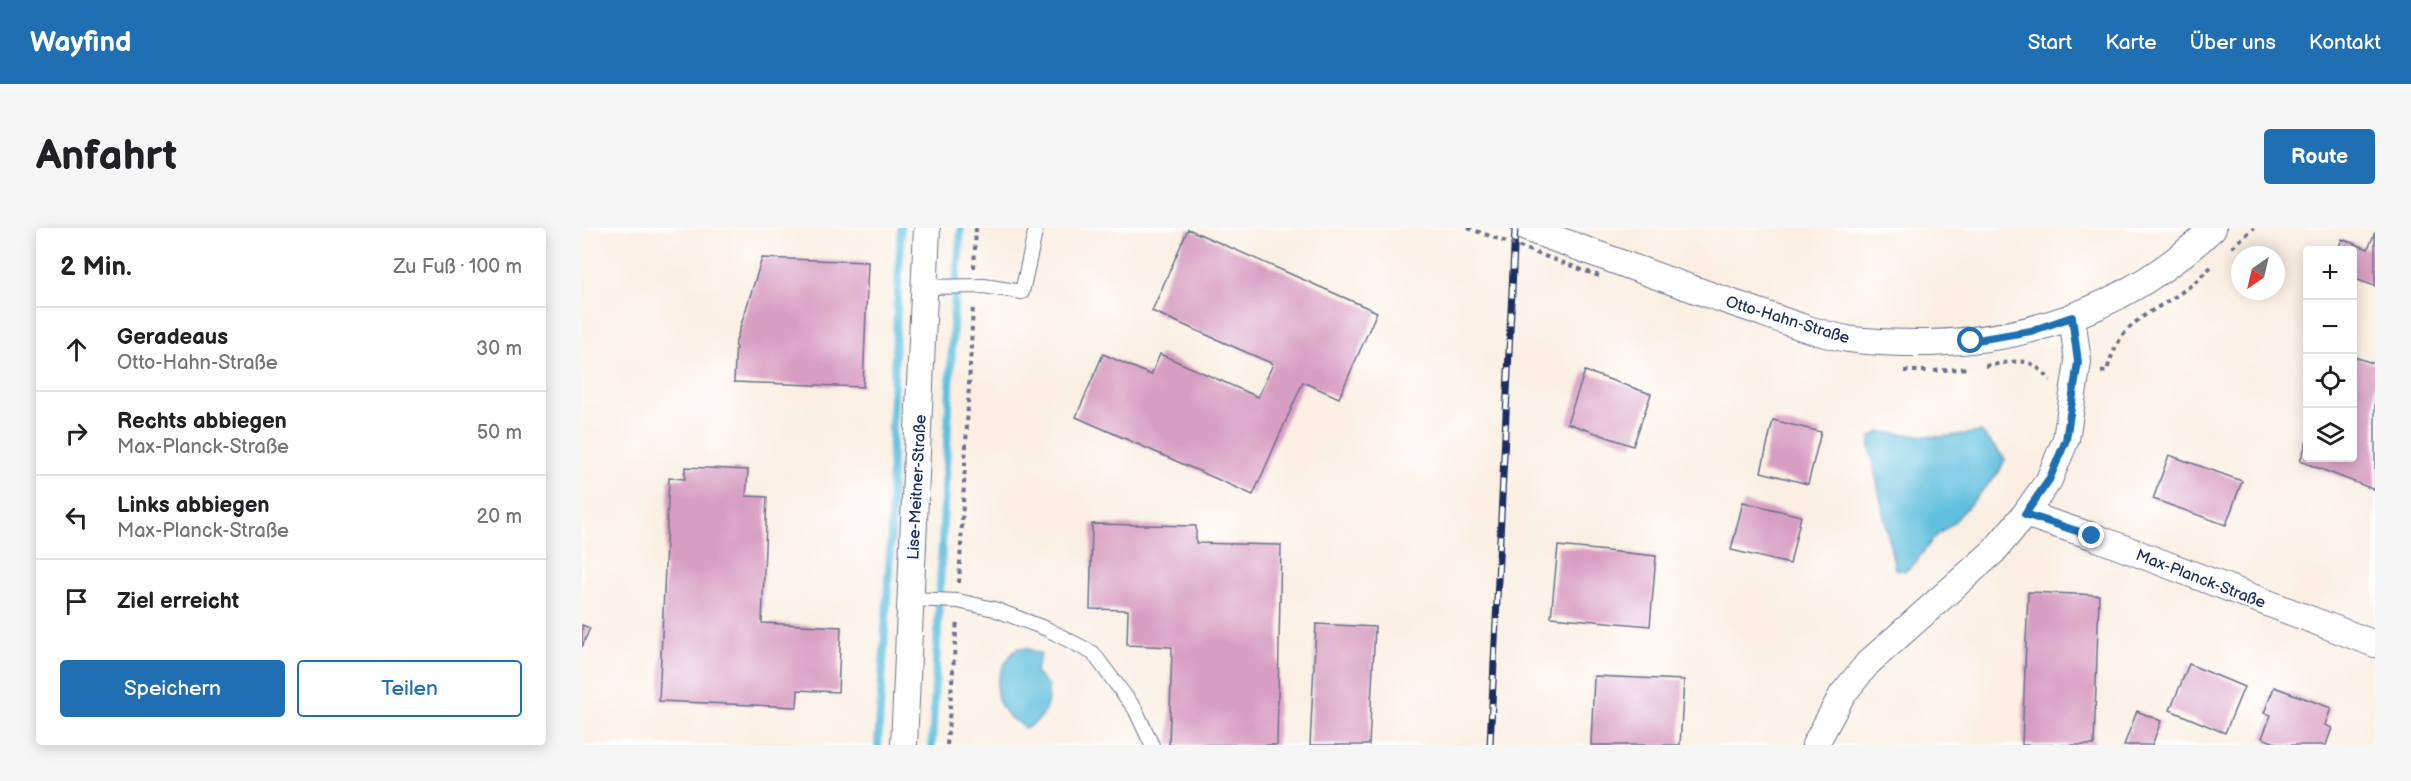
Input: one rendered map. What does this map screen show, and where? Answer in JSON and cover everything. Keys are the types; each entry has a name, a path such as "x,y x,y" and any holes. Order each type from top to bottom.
{"street":[{"name":"Lise-Meitner-Straße","path":"904,745 927,228"},
{"name":"Otto-Hahn-Straße","path":"1526,228 1597,265 1698,291 1847,339 1896,343 1971,341 2031,331 2072,317 2109,302 2127,291 2178,258 2213,228"},
{"path":"1815,745 1842,695 1868,663 1994,551 2025,514 2049,480 2066,440 2078,362 2072,317"},
{"name":"Max-Planck-Straße","path":"2025,514 2092,536 2375,645"}],"lane":[{"path":"924,287 974,286 1022,292 1036,228"},
{"path":"911,598 958,601 994,609 1030,622 1093,653 1135,709 1152,745"}],"path":[{"path":"947,745 958,601 976,228"},
{"path":"1468,228 1597,265"}],"water":[{"path":"1880,432 1939,437 1981,432 2005,459 1999,472 1955,521 1933,539 1915,563 1905,571 1895,569 1870,448 1870,438"},
{"path":"1017,648 1026,648 1041,654 1035,673 1048,686 1045,712 1038,721 1026,728 1004,711 997,692 1002,670"}],"building":[{"path":"1188,229 1377,312 1339,398 1303,382 1253,495 1076,417 1103,354 1151,375 1160,354 1258,397 1273,364 1152,311"},
{"path":"2375,232 2375,286 2357,280 2357,246 2339,246 2342,239 2368,249"},
{"path":"762,258 868,262 863,387 734,382 736,341"},
{"path":"2357,358 2375,364 2375,490 2300,461 2303,452 2303,462 2357,462"},
{"path":"1585,371 1651,394 1633,446 1567,423"},
{"path":"1773,420 1821,432 1808,484 1761,472"},
{"path":"2169,455 2242,481 2226,525 2153,499"},
{"path":"685,467 748,470 746,496 767,497 762,623 841,627 838,692 798,690 797,707 659,701 669,478 685,479"},
{"path":"1743,502 1801,516 1790,564 1731,550"},
{"path":"1092,524 1196,526 1196,543 1281,545 1277,745 1169,745 1172,647 1127,645 1128,610 1090,609"},
{"path":"1558,546 1656,556 1650,626 1551,617"},
{"path":"2028,592 2099,595 2094,745 2022,745"},
{"path":"1316,624 1375,627 1369,745 1310,745"},
{"path":"582,625 590,628 582,647"},
{"path":"2189,664 2244,687 2225,733 2170,710"},
{"path":"1594,676 1684,680 1680,745 1591,745"},
{"path":"2274,687 2331,708 2325,725 2332,728 2326,745 2281,745 2262,738 2271,715 2264,713"},
{"path":"2137,711 2161,721 2152,745 2124,745"}],"waterway":[{"path":"878,745 891,534 892,418 901,228"},
{"path":"932,745 954,306 961,228"}],"railway":[{"path":"1490,745 1515,228"}],"route":[{"path":"1971,341 2031,331 2072,317 2078,362 2066,440 2049,480 2025,514 2092,536"}]}
